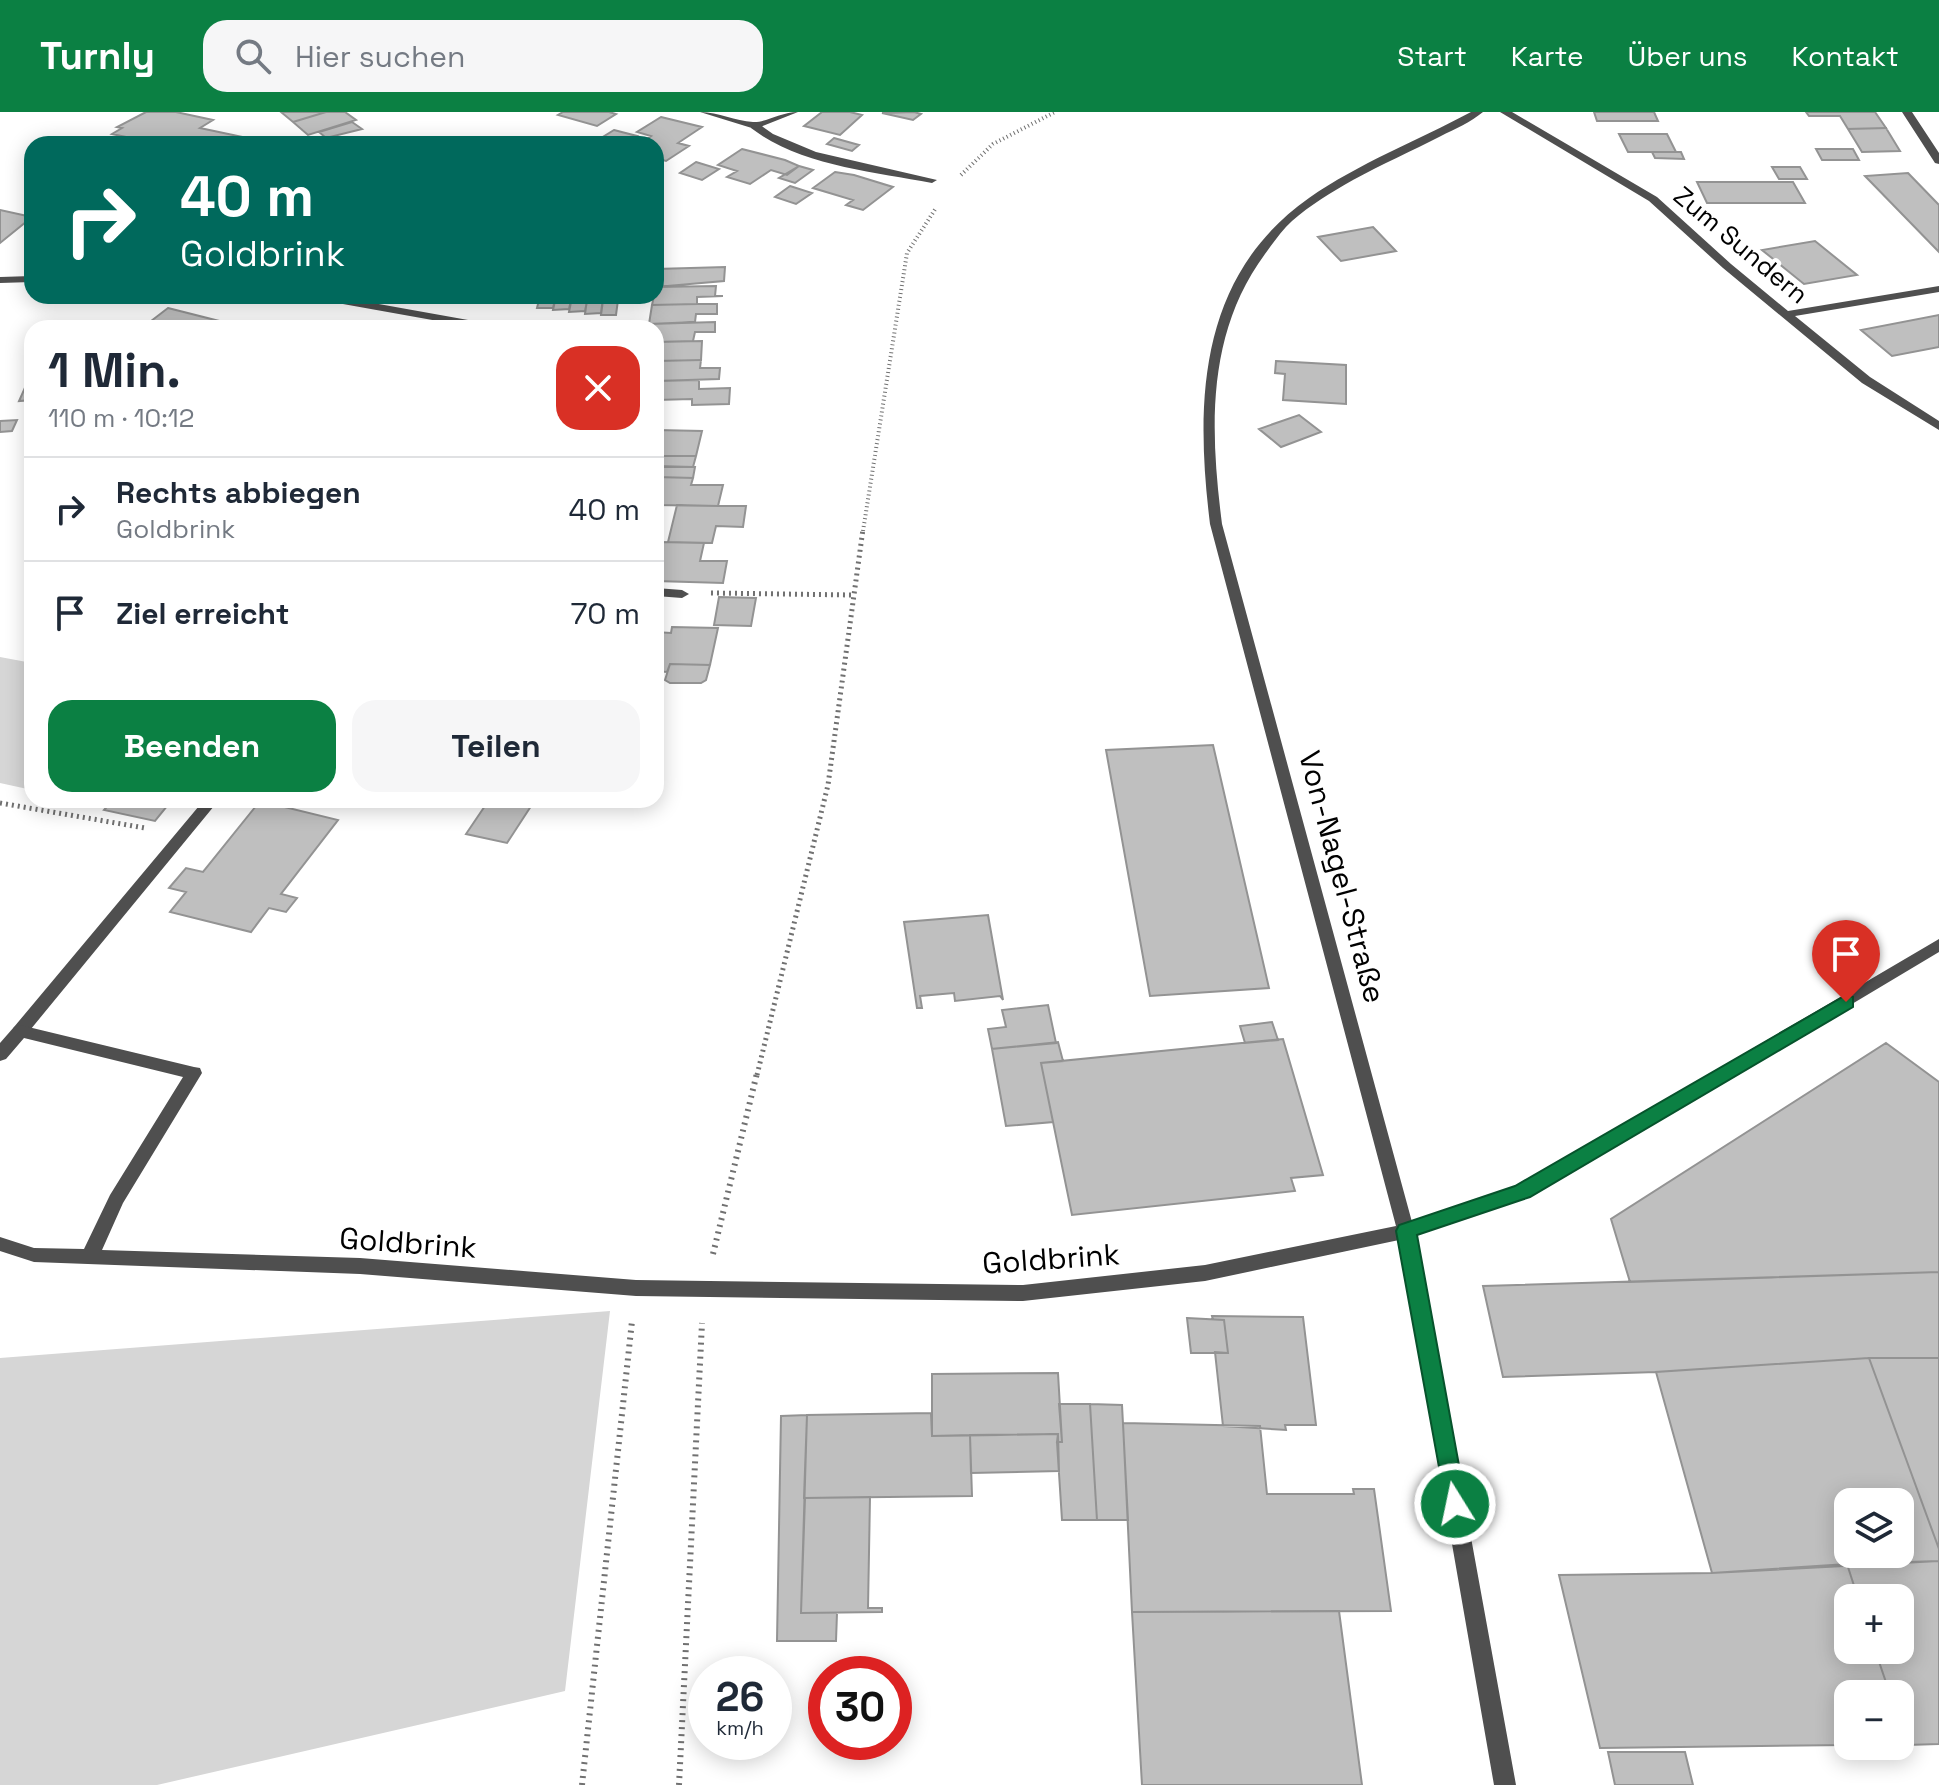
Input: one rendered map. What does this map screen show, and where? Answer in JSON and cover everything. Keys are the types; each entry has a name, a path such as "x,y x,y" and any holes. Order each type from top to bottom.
{"street":[{"path":"705,112 755,126 766,136 832,158 932,180"},
{"path":"755,126 793,112"},
{"name":"Von-Nagel-Straße","path":"1478,112 1374,166 1292,216 1251,262 1221,319 1207,383 1206,452 1216,524 1406,1231 1505,1785"},
{"path":"1907,112 1939,161"},
{"name":"Zum Sundern","path":"1514,113 1653,199 1727,266 1866,380 1939,426"},
{"path":"0,280 24,279"},
{"path":"1788,314 1939,289"},
{"path":"360,304 451,320"},
{"path":"664,593 682,594"},
{"path":"0,1055 205,808"},
{"name":"Goldbrink","path":"0,1244 34,1255 360,1266 636,1288 704,1290 1023,1293 1205,1273 1406,1231 1523,1192 1939,945"},
{"path":"20,1031 194,1073 116,1200 89,1257"}],"path":[{"path":"951,185 993,144 1055,112"},
{"path":"679,1785 704,1290 828,785 853,595 907,253 944,196"},
{"path":"682,594 853,595"},
{"path":"0,803 24,807"},
{"path":"29,808 183,835"},
{"path":"582,1785 636,1288"}],"shaded area":[{"path":"0,657 24,662 24,788 0,783"},
{"path":"610,1311 565,1691 157,1785 0,1785 0,1358"}],"building":[{"path":"146,112 176,112 213,120 200,128 238,136 121,136 112,134 122,128 117,127"},
{"path":"281,112 326,112 293,122"},
{"path":"326,112 345,112 356,120 308,135 293,122"},
{"path":"563,112 616,114 597,126 558,115"},
{"path":"822,112 862,115 840,135 804,126"},
{"path":"1594,112 1654,112 1658,121 1597,121"},
{"path":"1806,112 1875,112 1886,128 1848,129 1840,116 1809,116"},
{"path":"882,113 921,114 913,120"},
{"path":"661,117 702,127 678,143 689,146 666,161 664,136 637,132"},
{"path":"352,122 362,129 334,136 324,136 319,132"},
{"path":"1886,128 1900,151 1862,152 1848,129"},
{"path":"614,130 637,136 604,136"},
{"path":"1619,134 1667,134 1676,152 1628,152"},
{"path":"834,138 859,145 852,151 827,144"},
{"path":"742,149 799,166 787,175 771,170 750,184 727,177 737,171 718,165"},
{"path":"1816,149 1853,149 1859,160 1822,160"},
{"path":"1652,152 1681,152 1684,159 1655,158"},
{"path":"696,162 719,169 702,180 680,173"},
{"path":"799,166 813,170 795,183 779,178"},
{"path":"1772,167 1800,167 1807,179 1779,179"},
{"path":"835,172 893,187 863,210 846,205 853,200 813,188"},
{"path":"1908,173 1939,205 1939,252 1865,176"},
{"path":"1697,182 1793,182 1805,203 1707,203"},
{"path":"790,186 812,193 796,204 775,197"},
{"path":"0,210 24,215 24,224 0,243"},
{"path":"1373,227 1396,251 1341,261 1318,237"},
{"path":"1815,241 1857,275 1804,284 1762,250"},
{"path":"725,267 724,281 664,286 664,269"},
{"path":"716,286 715,296 723,296 697,297 697,304 652,305 664,304 664,287"},
{"path":"538,304 554,304 553,308 537,308"},
{"path":"554,304 570,304 569,309 553,310"},
{"path":"571,304 586,304 585,311 569,312"},
{"path":"586,304 602,304 601,313 585,314"},
{"path":"602,304 617,304 616,315 601,315"},
{"path":"717,304 717,314 696,314 695,322 664,323 664,320 650,320 652,305"},
{"path":"168,308 215,320 152,320"},
{"path":"1939,315 1939,347 1892,356 1861,330"},
{"path":"715,322 715,332 695,332 693,341 664,342 664,324"},
{"path":"702,341 701,360 664,361 664,342"},
{"path":"701,360 700,368 720,368 719,379 664,381 664,361"},
{"path":"1276,361 1346,365 1346,404 1283,400 1285,374 1275,373"},
{"path":"699,380 699,389 730,388 729,404 692,405 692,399 664,400 664,381"},
{"path":"1299,415 1321,432 1281,447 1259,429"},
{"path":"17,420 12,431 0,432 0,421"},
{"path":"664,430 702,431 696,456 664,456"},
{"path":"664,456 696,456 693,467 664,466"},
{"path":"664,467 695,467 693,478 664,477"},
{"path":"664,477 693,478 691,485 723,485 718,506 664,505"},
{"path":"677,505 746,506 743,527 716,526 712,543 668,542"},
{"path":"664,542 704,543 700,561 727,561 723,583 664,581"},
{"path":"719,597 756,598 751,626 714,625"},
{"path":"672,627 718,628 710,665 670,664 667,672 664,672 664,633 671,633"},
{"path":"670,664 710,665 706,680 701,683 670,683 665,680"},
{"path":"1213,745 1269,988 1150,996 1106,750"},
{"path":"106,808 166,808 155,821 104,810"},
{"path":"254,808 289,808 338,820 281,894 297,898 286,912 269,908 251,932 170,912 186,892 169,888 186,868 203,872"},
{"path":"484,808 530,808 507,843 466,834"},
{"path":"988,915 1003,1000 1000,996 955,1001 954,993 920,996 922,1008 917,1008 904,922"},
{"path":"1048,1005 1056,1043 992,1049 988,1029 1006,1027 1002,1010"},
{"path":"1272,1022 1278,1040 1245,1043 1240,1026"},
{"path":"1283,1039 1323,1175 1291,1178 1295,1191 1072,1215 1041,1063"},
{"path":"1058,1042 1063,1061 1041,1063 1053,1122 1006,1126 992,1049"},
{"path":"1886,1043 1939,1082 1939,1272 1630,1282 1611,1219"},
{"path":"1939,1272 1939,1358 1869,1358 1656,1372 1503,1377 1483,1286"},
{"path":"1212,1316 1303,1317 1316,1425 1285,1425 1286,1430 1223,1426 1215,1352 1228,1353 1224,1320 1213,1320"},
{"path":"1187,1318 1224,1320 1228,1353 1191,1353"},
{"path":"1869,1358 1939,1358 1939,1549"},
{"path":"1869,1358 1939,1549 1939,1561 1914,1562 1914,1488 1834,1488 1834,1567 1712,1573 1656,1372"},
{"path":"1058,1373 1062,1442 1057,1442 1058,1434 932,1436 932,1374"},
{"path":"1059,1404 1090,1404 1097,1520 1062,1520 1057,1442 1062,1442"},
{"path":"1090,1404 1122,1405 1128,1520 1097,1520"},
{"path":"931,1413 932,1436 970,1435 972,1496 804,1498 807,1415"},
{"path":"807,1415 801,1613 837,1613 836,1641 777,1641 781,1416"},
{"path":"1123,1423 1260,1426 1267,1494 1354,1494 1353,1489 1374,1489 1391,1611 1132,1612"},
{"path":"1058,1434 1059,1471 971,1473 970,1435"},
{"path":"870,1497 868,1608 882,1608 882,1612 801,1613 805,1498"},
{"path":"1939,1561 1939,1744 1914,1745 1914,1680 1885,1680 1880,1664 1914,1664 1914,1584 1853,1584 1848,1568 1914,1568 1914,1562"},
{"path":"1834,1565 1834,1568 1848,1568 1853,1584 1834,1584 1834,1664 1880,1664 1885,1680 1834,1680 1834,1745 1600,1748 1559,1575 1712,1573"},
{"path":"1339,1611 1362,1785 1142,1785 1132,1612"},
{"path":"1608,1752 1685,1752 1693,1785 1615,1785"}],"route":[{"path":"1455,1504 1406,1231 1523,1192 1846,1002"}]}
